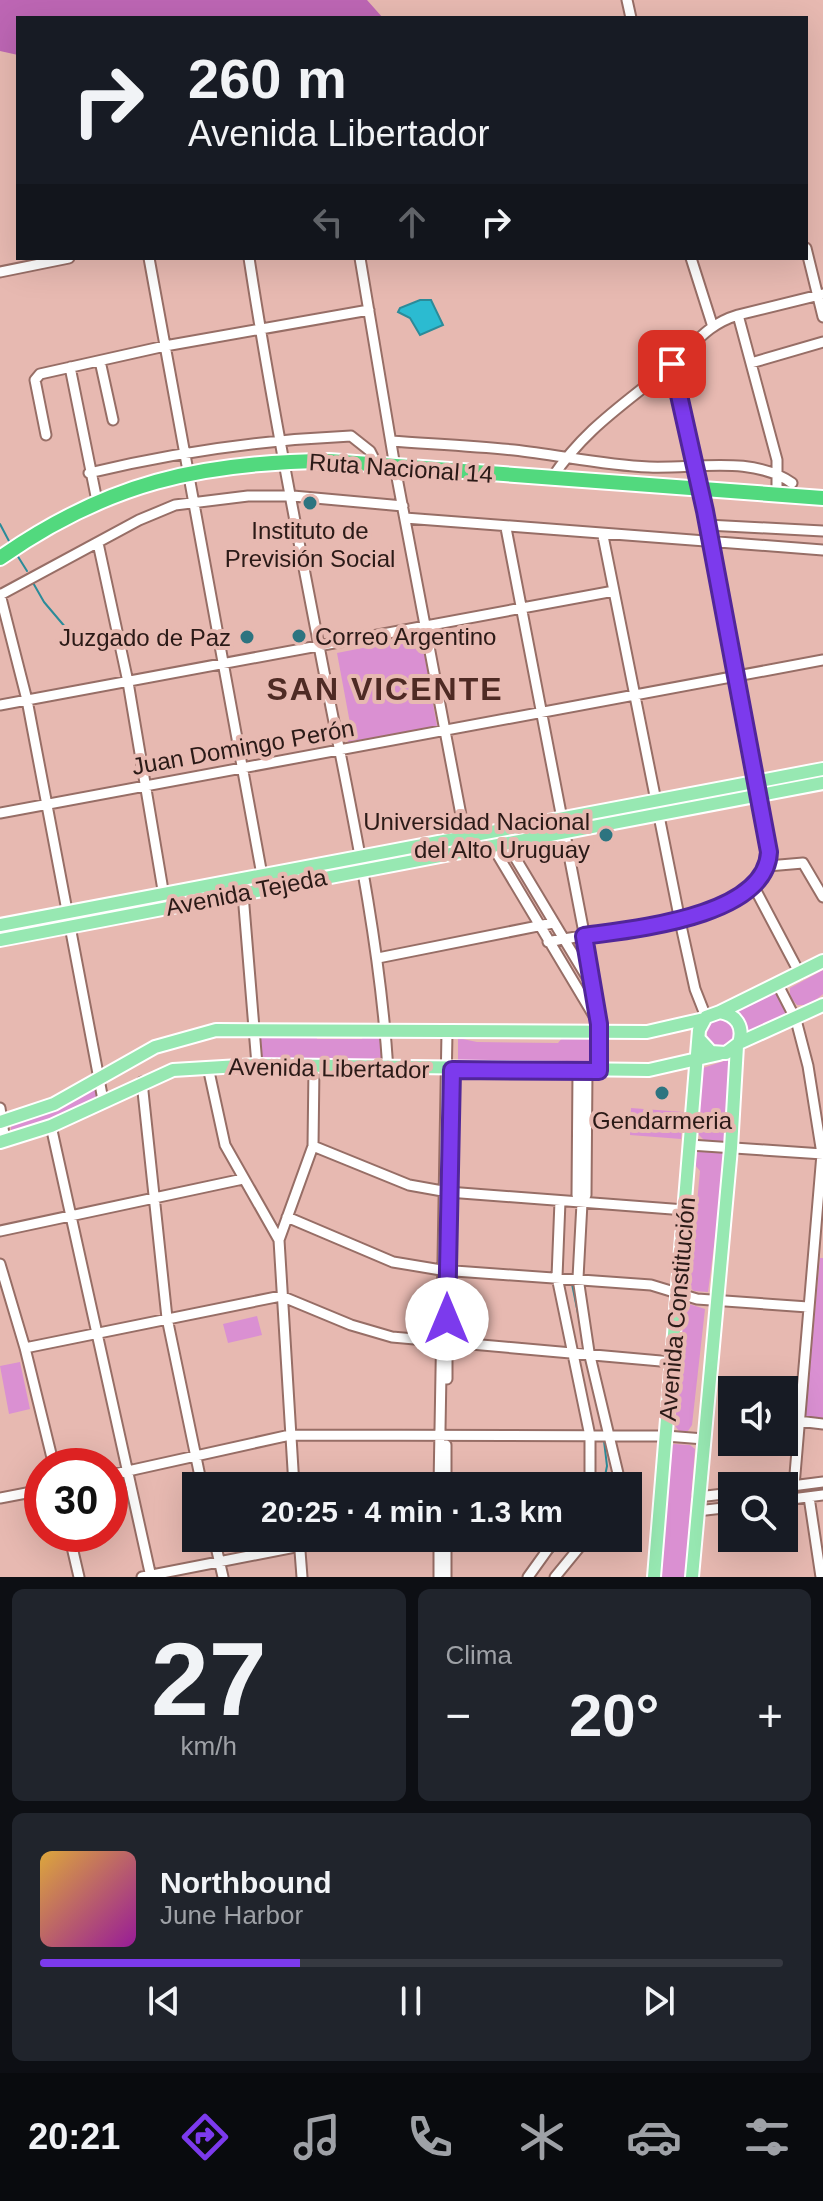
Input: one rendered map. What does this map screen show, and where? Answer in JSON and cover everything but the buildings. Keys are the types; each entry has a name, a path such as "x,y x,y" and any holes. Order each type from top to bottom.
{"highway":[{"name":"Ruta Nacional 14","path":"0,558 97,501 187,472 221,465 285,461 377,465 823,498"}],"main road":[{"name":"Avenida Tejeda","path":"0,925 823,769"},
{"name":"Avenida Tejeda","path":"0,940 823,783"},
{"path":"823,961 705,1018 699,1030 700,1040 711,1052 719,1054 823,1005"},
{"path":"720,1012 738,1022 738,1044"},
{"name":"Avenida Libertador","path":"1,1117 54,1104 99,1082 155,1047 216,1030 385,1029 447,1032 599,1029 647,1032 705,1018"},
{"name":"Avenida Constitución","path":"654,1577 700,1040"},
{"name":"Avenida Constitución","path":"692,1577 738,1044"},
{"name":"Avenida Libertador","path":"3,1141 51,1126 173,1070 257,1065 588,1075 649,1070 719,1054"}],"street":[{"path":"808,255 823,317"},
{"path":"0,272 59,260"},
{"path":"149,260 262,875"},
{"path":"249,260 280,439 364,870 378,958 388,1070"},
{"path":"360,260 395,467 468,852"},
{"path":"692,260 712,324"},
{"path":"552,478 596,425 672,364 712,324 820,295"},
{"path":"46,435 35,380 40,374 165,346 369,310"},
{"path":"738,315 777,472 777,495"},
{"path":"751,363 823,342"},
{"path":"100,361 113,420"},
{"path":"548,942 680,921 754,887 768,866 769,852 733,677 701,491 672,364"},
{"path":"70,367 97,501"},
{"path":"89,473 184,451 280,439 351,436 370,451 377,465"},
{"path":"391,441 516,450 565,459 652,467 695,463 777,472 792,483"},
{"path":"103,1100 27,700 0,594 139,520 194,502 293,496 403,506"},
{"path":"405,518 603,536 823,550"},
{"path":"707,525 823,531"},
{"path":"506,528 595,990 599,1029 588,1075 577,1195 582,1201"},
{"path":"603,536 680,921 695,989 705,1018"},
{"path":"98,543 128,682 166,908"},
{"path":"0,705 614,591"},
{"name":"Juan Domingo Perón","path":"0,813 823,660"},
{"path":"499,829 595,990"},
{"path":"484,832 599,1029"},
{"path":"768,866 803,863 823,897"},
{"path":"754,887 800,974"},
{"path":"243,894 257,1065"},
{"path":"378,958 553,923"},
{"path":"778,985 796,1020 808,1066 822,1154 818,1249 808,1307 798,1421 823,1424"},
{"path":"440,1472 447,1032"},
{"path":"208,1067 225,1145 279,1240"},
{"path":"293,1472 279,1240 313,1146 314,1067"},
{"path":"588,1075 586,1195 582,1201 578,1278 589,1352 618,1472"},
{"path":"142,1082 167,1318 199,1472"},
{"path":"1,1117 3,1141"},
{"path":"51,1126 121,1448"},
{"path":"690,1145 822,1154"},
{"path":"313,1146 409,1185 445,1191 685,1210"},
{"path":"0,1231 243,1179"},
{"path":"560,1201 557,1277 570,1352 590,1436 590,1472"},
{"path":"287,1217 393,1262 444,1270 666,1287 717,1301 808,1307"},
{"path":"0,1264 50,1448"},
{"path":"25,1348 281,1296 374,1333 672,1362"},
{"path":"128,1472 290,1435 611,1435 704,1439"},
{"path":"443,1437 445,1472"},
{"path":"128,1481 148,1576 257,1552"},
{"path":"798,1485 823,1482"},
{"path":"0,1498 24,1493"},
{"path":"698,1497 718,1495"},
{"path":"798,1498 823,1495"},
{"path":"809,1497 821,1577"},
{"path":"697,1511 718,1509"},
{"path":"73,1552 79,1577"},
{"path":"217,1552 223,1577"},
{"path":"300,1552 302,1577"},
{"path":"439,1552 439,1577"},
{"path":"446,1552 446,1577"},
{"path":"528,1577 546,1552"},
{"path":"555,1577 576,1552"}],"shaded area":[{"path":"0,0 367,0 381,16 16,16 16,55 0,51"},
{"path":"420,630 437,726 348,742 346,736 352,734 337,653 413,638 413,631"},
{"path":"823,970 823,994 810,1005 797,1005 790,997 790,988"},
{"path":"777,992 787,1016 747,1034 745,1024 735,1011"},
{"path":"721,1019 731,1023 735,1033 731,1043 721,1047 711,1043 707,1033 711,1023"},
{"path":"363,1033 381,1036 382,1061 379,1063 259,1060 260,1035 317,1034 317,1039 362,1039"},
{"path":"563,1037 590,1038 594,1042 593,1062 589,1066 463,1064 458,1061 458,1038 477,1042 558,1043"},
{"path":"730,1059 733,1063 725,1139 722,1143 704,1140 698,1134 703,1068"},
{"path":"94,1089 98,1096 81,1108 16,1133 11,1131 11,1122 69,1103"},
{"path":"631,1108 683,1112 681,1139 630,1135"},
{"path":"698,1149 726,1153 708,1292 694,1291 686,1284 689,1239 694,1235 700,1171 695,1165"},
{"path":"820,1258 823,1258 823,1418 805,1417"},
{"path":"686,1303 705,1309 692,1425 688,1431 679,1431 675,1426 683,1308"},
{"path":"257,1316 262,1335 228,1343 223,1324"},
{"path":"20,1362 30,1409 9,1414 0,1366"},
{"path":"674,1444 690,1445 695,1449 685,1577 660,1577 670,1447"}],"water":[{"path":"420,300 431,300 443,325 420,335 410,318 398,312 400,308"}],"waterway":[{"path":"0,524 10,543"},
{"path":"17,555 27,571"},
{"path":"32,581 44,602 77,641"},
{"path":"572,1284 580,1323"},
{"path":"598,1408 602,1427"},
{"path":"604,1441 606,1472"},
{"path":"549,1555 553,1552"}],"place":[{"name":"Instituto de Previsión Social","path":"310,503"},
{"name":"Correo Argentino","path":"299,636"},
{"name":"Juzgado de Paz","path":"247,637"},
{"name":"Universidad Nacional del Alto Uruguay","path":"606,835"},
{"name":"Gendarmeria","path":"662,1093"}],"district":[{"name":"SAN VICENTE","path":"385,689"}],"route":[{"path":"447,1319 452,1070 599,1071 599,1024 584,936 680,921 754,887 768,866 769,852 733,677 705,511 672,364"}]}
